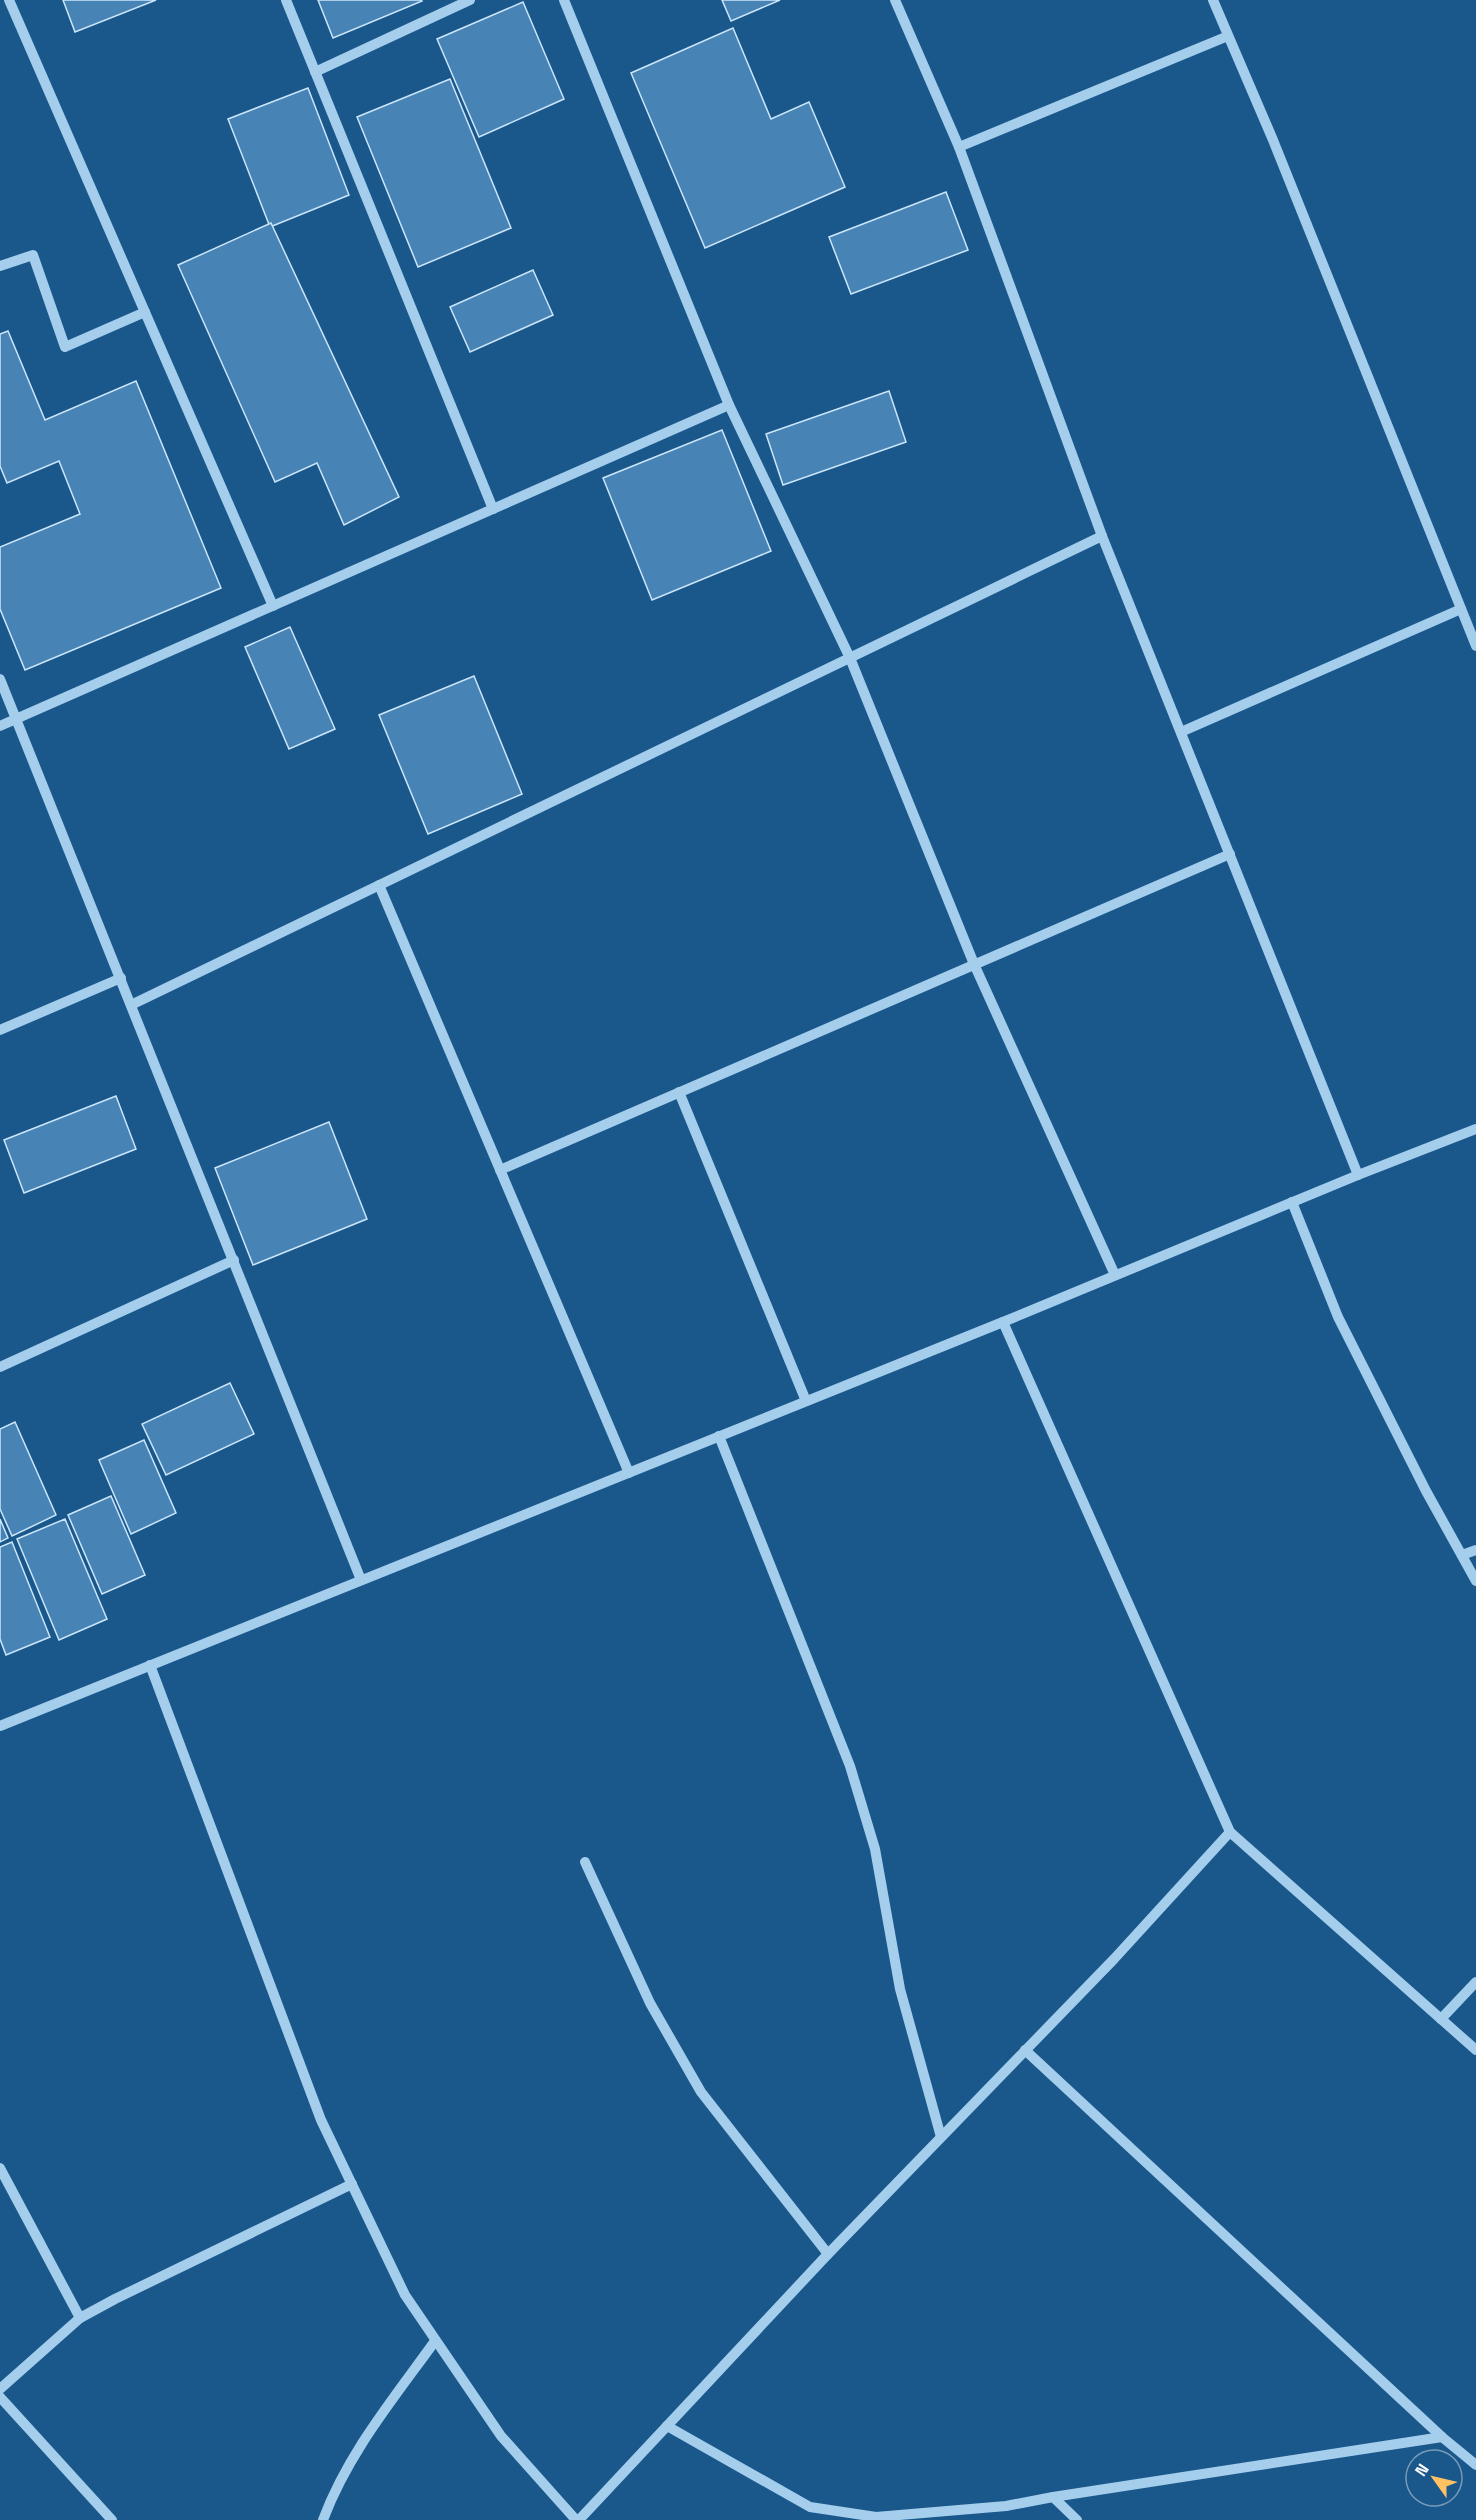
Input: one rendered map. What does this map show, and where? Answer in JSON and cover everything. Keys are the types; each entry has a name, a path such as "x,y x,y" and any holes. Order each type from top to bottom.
{"street":[{"path":"9,0 273,606"},
{"path":"286,0 493,509"},
{"path":"315,72 470,0"},
{"path":"564,0 729,405 850,658 974,964 1115,1275"},
{"path":"896,0 959,147 1102,536 1358,1175"},
{"path":"1213,0 1273,140 1476,646"},
{"path":"959,147 1228,36"},
{"path":"0,266 33,255 65,347 145,312"},
{"path":"0,726 729,405"},
{"path":"131,1005 1102,536"},
{"path":"1181,732 1461,609"},
{"path":"0,679 361,1580"},
{"path":"500,1170 1230,854"},
{"path":"380,885 629,1473"},
{"path":"0,1030 121,978"},
{"path":"679,1092 806,1401"},
{"path":"0,1726 1476,1129"},
{"path":"1292,1202 1338,1317 1426,1491 1476,1581"},
{"path":"0,1367 234,1260"},
{"path":"1003,1322 1230,1832 1476,2050"},
{"path":"719,1436 850,1766 875,1849 900,1989 940,2137"},
{"path":"1462,1556 1476,1550"},
{"path":"150,1665 321,2120 405,2295 501,2436 578,2520 828,2254 1114,1959 1230,1832"},
{"path":"585,1862 650,2003 701,2092 828,2254"},
{"path":"1441,2019 1476,1982"},
{"path":"1025,2050 1442,2437 1476,2465"},
{"path":"0,2168 80,2318"},
{"path":"0,2389 80,2318 352,2184"},
{"path":"323,2520 333,2493 368,2433 435,2341"},
{"path":"0,2397 110,2519"},
{"path":"667,2426 810,2507 876,2517 1006,2506 1442,2437"},
{"path":"1053,2497 1077,2520"}],"building":[{"path":"63,0 156,0 75,32"},
{"path":"318,0 421,0 422,1 333,38"},
{"path":"722,0 780,0 731,21"},
{"path":"523,2 564,99 479,137 437,39"},
{"path":"733,28 771,119 809,102 845,187 705,248 631,73"},
{"path":"450,79 511,228 418,267 357,117"},
{"path":"308,88 349,195 270,227 228,119"},
{"path":"946,192 968,250 851,294 829,237"},
{"path":"271,223 399,497 344,525 317,463 275,482 178,265"},
{"path":"533,270 553,315 470,352 450,307"},
{"path":"8,331 45,420 136,381 221,588 25,670 0,609 0,547 80,514 59,461 7,483 0,466 0,334"},
{"path":"889,391 906,442 783,485 766,434"},
{"path":"722,430 771,551 652,600 603,478"},
{"path":"290,627 335,729 289,749 245,647"},
{"path":"474,676 522,794 428,834 379,715"},
{"path":"116,1096 136,1149 24,1193 4,1140"},
{"path":"329,1122 367,1219 253,1265 215,1168"},
{"path":"230,1383 254,1434 166,1475 142,1424"},
{"path":"15,1422 56,1515 12,1536 0,1509 0,1429"},
{"path":"144,1440 176,1513 131,1534 99,1460"},
{"path":"111,1496 145,1575 102,1594 68,1515"},
{"path":"0,1519 8,1538 0,1542"},
{"path":"65,1519 107,1619 59,1640 17,1539"},
{"path":"12,1542 50,1637 6,1655 0,1639 0,1547"}]}
